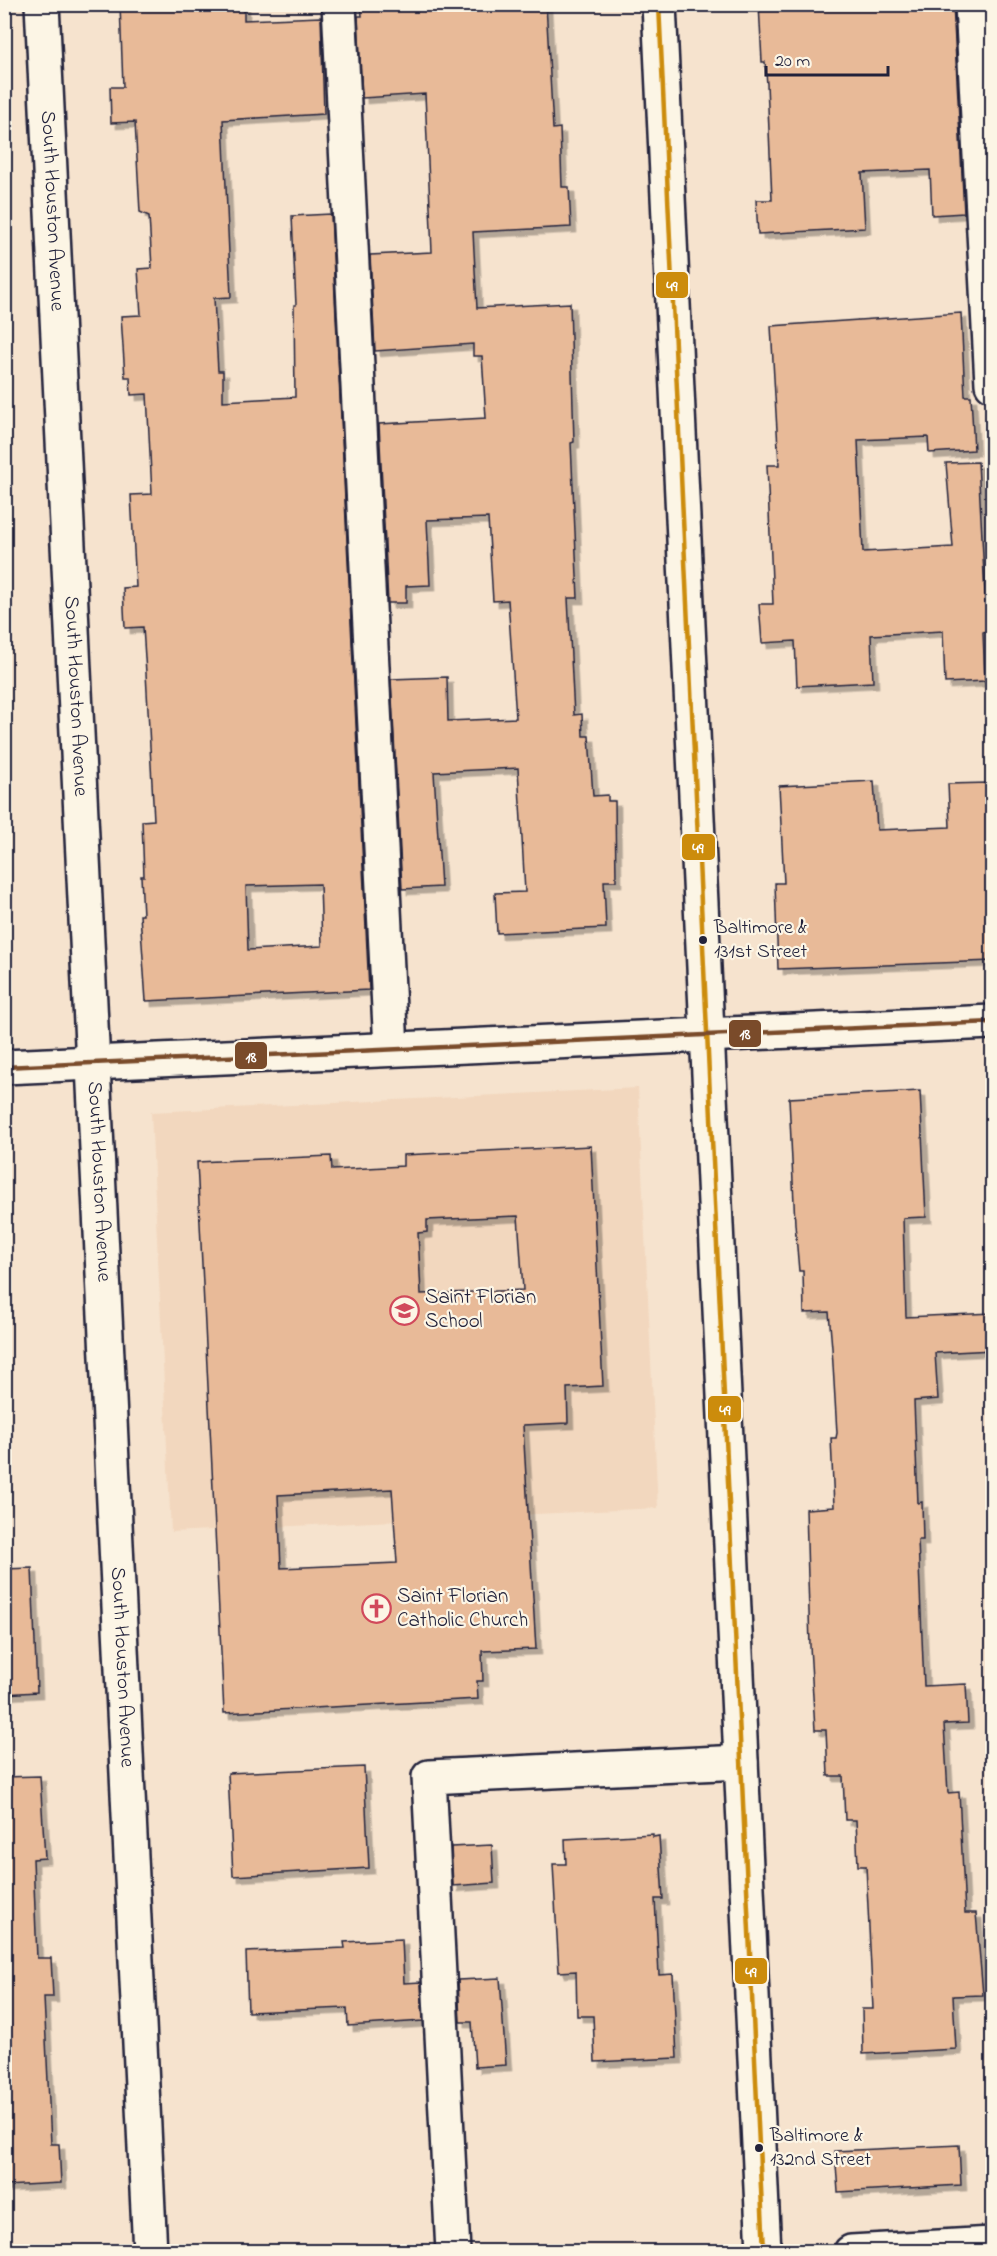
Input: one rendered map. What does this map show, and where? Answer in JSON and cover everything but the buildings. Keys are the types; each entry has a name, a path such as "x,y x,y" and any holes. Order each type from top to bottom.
{"street":[{"name":"South Houston Avenue","path":"42,4 150,2252"},
{"path":"339,4 392,1049"},
{"path":"659,4 764,2252"},
{"path":"972,4 993,384"},
{"path":"4,1067 993,1022"},
{"path":"453,2252 429,1777 741,1761"},
{"path":"852,2252 993,2244"}],"shaded area":[{"name":"Saint Florian School","path":"638,1088 658,1508 171,1532 151,1112"}],"transit line":[{"name":"49","path":"659,4 764,2252"},
{"name":"18","path":"4,1067 992,1022"}],"place":[{"name":"Baltimore & 131st Street","path":"703,940"},
{"name":"Saint Florian School","path":"404,1310"},
{"name":"Saint Florian Catholic Church","path":"376,1609"},
{"name":"Baltimore & 132nd Street","path":"759,2148"}]}
